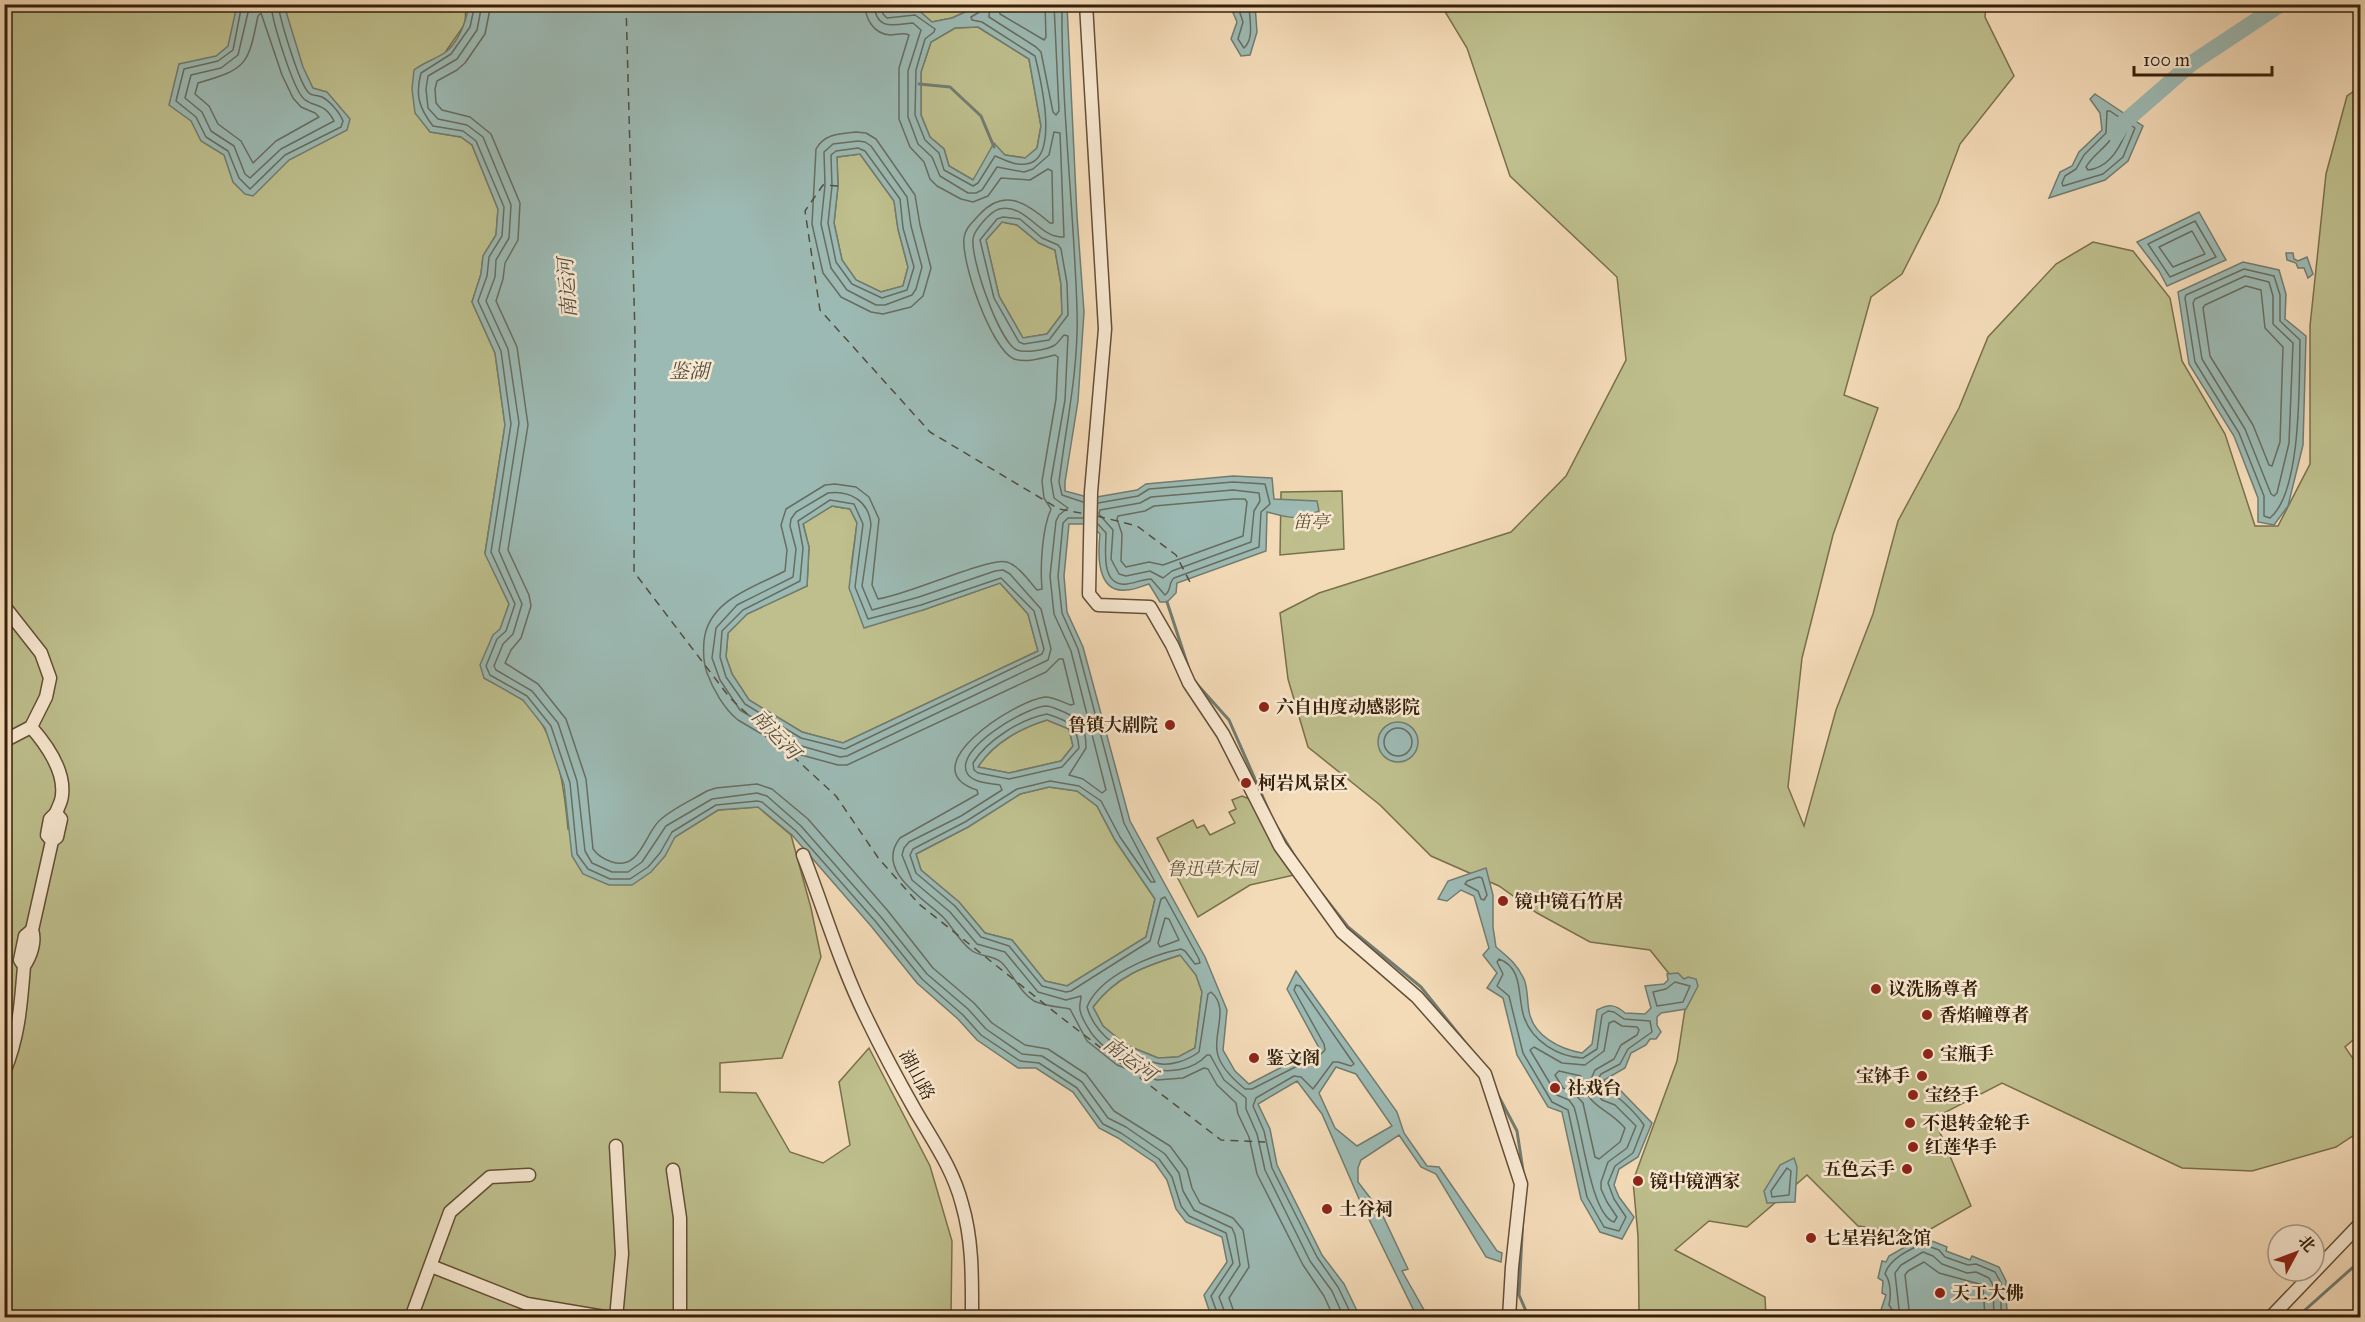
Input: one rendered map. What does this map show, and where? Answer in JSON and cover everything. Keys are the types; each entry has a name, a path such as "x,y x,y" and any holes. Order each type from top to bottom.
{"street":[{"path":"1086,4 1105,329 1091,492 1089,594 1098,605 1150,607 1172,645 1189,683 1223,734 1281,846 1342,932 1417,997 1485,1074 1521,1184 1512,1262 1509,1317"},
{"path":"4,606 41,653 50,678 46,697 31,727 4,741"},
{"path":"4,1072 11,1056 20,1020 24,966 29,959 34,936 32,930 52,841 57,837 61,819 56,813 62,796 61,779 43,741 31,727"},
{"name":"湖山路","path":"803,855 832,939 866,1016 915,1110 949,1167 962,1204 970,1253 972,1317"},
{"path":"616,1146 622,1254 616,1317"},
{"path":"673,1170 680,1218 680,1317"},
{"path":"411,1317 450,1212 490,1177 529,1175"},
{"path":"2270,1317 2361,1224"},
{"path":"431,1266 527,1304 610,1317"}],"green space":[{"path":"5,5 466,5 465,24 446,51 430,132 461,137 472,145 498,209 496,235 483,256 481,274 472,302 495,353 505,425 485,553 509,604 484,678 524,701 545,729 552,744 561,778 568,829 675,837 718,810 758,807 791,835 811,908 821,957 782,1058 720,1063 720,1092 756,1093 790,1152 823,1163 850,1145 839,1082 869,1048 930,1166 952,1241 951,1317 5,1318"},
{"path":"887,5 981,5 952,18 932,22 917,9 889,12"},
{"path":"1441,5 1986,5 1985,17 2014,76 1960,144 1938,203 1902,274 1871,297 1844,395 1878,408 1833,535 1802,658 1788,787 1804,826 1836,710 1873,614 1898,521 1959,408 1988,337 2056,264 2093,242 2133,251 2170,298 2182,361 2225,434 2255,526 2278,526 2310,464 2310,326 2326,174 2347,96 2360,87 2360,1034 2345,1047 2360,1069 2360,1131 2336,1147 2252,1171 2182,1168 2002,1083 1934,1118 1971,1206 1922,1234 1858,1226 1807,1175 1747,1227 1709,1221 1675,1250 1765,1297 1766,1317 1644,1317 1639,1310 1638,1236 1633,1181 1677,1061 1687,996 1650,950 1590,942 1537,913 1499,886 1431,856 1380,805 1308,747 1288,679 1280,613 1319,593 1511,532 1566,476 1626,360 1617,277 1510,176 1467,48"},
{"path":"978,27 1029,59 1041,126 1037,148 1026,158 1005,155 973,180 949,166 944,149 930,137 921,115 921,72 931,42 955,28"},
{"path":"860,154 894,201 898,229 908,267 903,286 881,292 856,280 842,260 834,223 838,186 837,157"},
{"path":"1002,222 1017,225 1039,243 1055,250 1061,284 1062,314 1047,334 1023,338 999,296 986,240"},
{"name":"笛亭","path":"1342,491 1344,549 1280,555 1281,492"},
{"path":"832,506 850,509 857,523 851,568 923,610 1000,583 1028,614 1038,651 843,743 802,732 749,700 732,674 726,657 728,633 747,614 807,586 809,547 803,523"},
{"path":"1047,720 1069,729 1073,746 1061,761 1009,773 978,767 991,751 1008,738 1027,727"},
{"path":"1049,787 1077,791 1097,806 1115,840 1155,899 1146,937 1067,986 1045,981 1012,940 985,933 959,902 921,870 916,854 968,827 1020,794"},
{"name":"鲁迅草木园","path":"1242,796 1252,800 1294,875 1250,885 1198,917 1157,838 1193,820 1197,828 1204,825 1210,835 1235,823 1229,812 1236,809 1232,800"},
{"path":"1181,955 1196,975 1202,992 1195,1048 1179,1057 1158,1058 1126,1045 1103,1026 1093,1007 1111,987 1121,980 1155,963"}],"water":[{"name":"鉴湖","path":"887,4 890,12 917,9 932,22 952,18 981,5 1067,5 1084,312 1078,401 1065,491 1091,498 1137,490 1146,484 1233,476 1272,478 1274,499 1317,501 1319,511 1293,518 1267,512 1266,551 1177,583 1176,593 1167,602 1160,602 1149,584 1126,590 1116,589 1109,585 1104,579 1099,561 1100,534 1089,524 1069,524 1064,576 1067,612 1083,647 1130,821 1205,957 1227,1010 1223,1050 1235,1071 1249,1084 1319,1048 1287,989 1296,971 1397,1112 1404,1133 1427,1166 1439,1167 1497,1251 1502,1253 1501,1262 1486,1257 1436,1174 1421,1167 1399,1135 1361,1160 1358,1168 1358,1182 1381,1212 1408,1269 1402,1271 1428,1317 1417,1317 1360,1201 1322,1114 1297,1081 1258,1104 1270,1129 1277,1165 1322,1255 1344,1284 1360,1317 1216,1317 1210,1313 1204,1295 1227,1262 1222,1237 1186,1222 1176,1209 1167,1180 1155,1163 1099,1128 1073,1092 1036,1068 1018,1068 977,1040 958,1019 917,983 792,835 758,807 718,810 675,837 665,856 651,872 632,885 609,885 583,874 572,856 564,785 545,728 523,700 484,678 480,665 493,635 500,629 509,604 485,554 505,425 495,353 472,302 481,274 483,256 496,235 498,209 472,145 461,137 430,132 415,113 412,89 414,70 443,54 456,41 469,5","holes":["978,27 1029,59 1041,126 1037,148 1025,158 1005,155 994,143 973,180 949,166 944,149 930,137 921,115 921,72 931,42 955,28","860,154 894,201 898,229 908,267 903,286 881,292 856,280 842,260 834,223 838,186 837,157","1002,222 1017,225 1039,243 1055,250 1061,284 1062,314 1047,334 1023,338 999,296 986,240","832,506 850,509 857,523 849,588 864,628 1000,583 1028,614 1038,651 843,743 802,732 749,700 732,674 726,657 728,633 747,614 807,586 809,547 803,524","1047,720 1069,729 1073,746 1061,761 1009,773 978,767 991,751 1027,727","1049,787 1077,791 1097,806 1115,840 1155,899 1146,937 1067,986 1045,981 1012,940 985,933 959,902 921,870 916,854 968,827 1020,794","1180,955 1196,975 1202,992 1195,1048 1178,1057 1158,1058 1126,1045 1103,1026 1093,1007 1111,987 1155,963","1336,1067 1356,1074 1392,1126 1357,1146 1335,1128 1319,1093"]},
{"path":"237,5 284,5 303,67 313,88 327,92 350,119 347,130 289,160 253,196 245,194 233,182 224,155 201,141 191,121 169,105 179,64 216,56 228,46"},
{"path":"1232,5 1255,5 1257,32 1250,55 1241,56 1231,39 1237,22 1231,8"},
{"path":"2095,94 2143,126 2128,161 2105,180 2049,198 2060,172 2072,166 2079,152 2102,130 2100,113 2090,99"},
{"path":"2199,212 2226,260 2167,286 2159,271 2137,242"},
{"path":"2286,253 2293,253 2294,259 2298,261 2307,257 2313,274 2308,278 2304,268 2298,268 2296,263 2287,260"},
{"path":"2243,262 2279,270 2286,294 2285,319 2306,336 2303,445 2288,506 2274,525 2258,522 2258,498 2234,436 2189,364 2178,292"},
{"path":"1398,722 1406,723 1412,728 1417,734 1417,750 1412,756 1406,761 1398,762 1390,761 1384,756 1379,750 1378,742 1379,734 1384,728 1390,723"},
{"path":"1486,868 1493,895 1493,927 1496,947 1515,965 1524,979 1529,1011 1536,1028 1557,1045 1582,1053 1592,1044 1597,1010 1612,1006 1625,1013 1645,1014 1651,1008 1645,986 1664,984 1668,980 1667,974 1678,973 1684,979 1688,977 1696,979 1698,986 1686,1009 1661,1013 1657,1017 1657,1025 1661,1032 1656,1039 1650,1039 1646,1045 1631,1053 1625,1068 1604,1080 1612,1090 1621,1091 1652,1123 1638,1157 1619,1169 1614,1185 1619,1197 1634,1217 1622,1239 1600,1232 1581,1199 1562,1112 1548,1107 1517,1055 1503,998 1487,988 1497,973 1483,955 1489,948 1474,896 1461,890 1447,901 1438,899 1448,881"},
{"path":"1794,1158 1797,1167 1795,1202 1767,1203 1764,1191 1780,1165"},
{"path":"1922,1237 1947,1247 1946,1251 1970,1260 1972,1256 1999,1267 2006,1281 2007,1317 1886,1317 1888,1313 1881,1310 1886,1295 1882,1293 1883,1281 1878,1278 1882,1261 1886,1262 1889,1256"}],"waterway":[{"path":"2116,135 2122,124 2192,63 2281,4"},
{"path":"919,84 950,87 981,116 994,147"},
{"path":"1167,602 1188,666"},
{"path":"1195,682 1229,720 1269,811"},
{"path":"1274,822 1297,860"},
{"path":"1322,894 1348,927 1421,987 1480,1061"},
{"path":"1497,1093 1517,1131 1524,1177"},
{"path":"1523,1216 1519,1295 1529,1318"},
{"path":"2296,1318 2360,1261"}],"ferry route":[{"path":"626,4 635,335 634,572 730,698 836,796 879,859 919,904 1221,1140 1265,1142"},
{"path":"838,186 823,185 805,211 820,310 930,432 1059,509 1086,514"},
{"path":"1097,516 1137,526 1176,555 1192,586"}],"place":[{"name":"六自由度动感影院","path":"1264,707"},
{"name":"鲁镇大剧院","path":"1170,725"},
{"name":"柯岩风景区","path":"1246,783"},
{"name":"镜中镜石竹居","path":"1503,901"},
{"name":"议洗肠尊者","path":"1876,989"},
{"name":"香焰幢尊者","path":"1927,1015"},
{"name":"宝瓶手","path":"1928,1054"},
{"name":"鉴文阁","path":"1254,1058"},
{"name":"宝钵手","path":"1922,1076"},
{"name":"社戏台","path":"1555,1088"},
{"name":"宝经手","path":"1913,1095"},
{"name":"不退转金轮手","path":"1910,1123"},
{"name":"红莲华手","path":"1913,1147"},
{"name":"五色云手","path":"1907,1169"},
{"name":"镜中镜酒家","path":"1638,1181"},
{"name":"土谷祠","path":"1327,1209"},
{"name":"七星岩纪念馆","path":"1811,1238"},
{"name":"天工大佛","path":"1940,1293"}],"water label":[{"name":"南运河","path":"567,288"},
{"name":"南运河","path":"776,734"},
{"name":"南运河","path":"1130,1059"}]}
